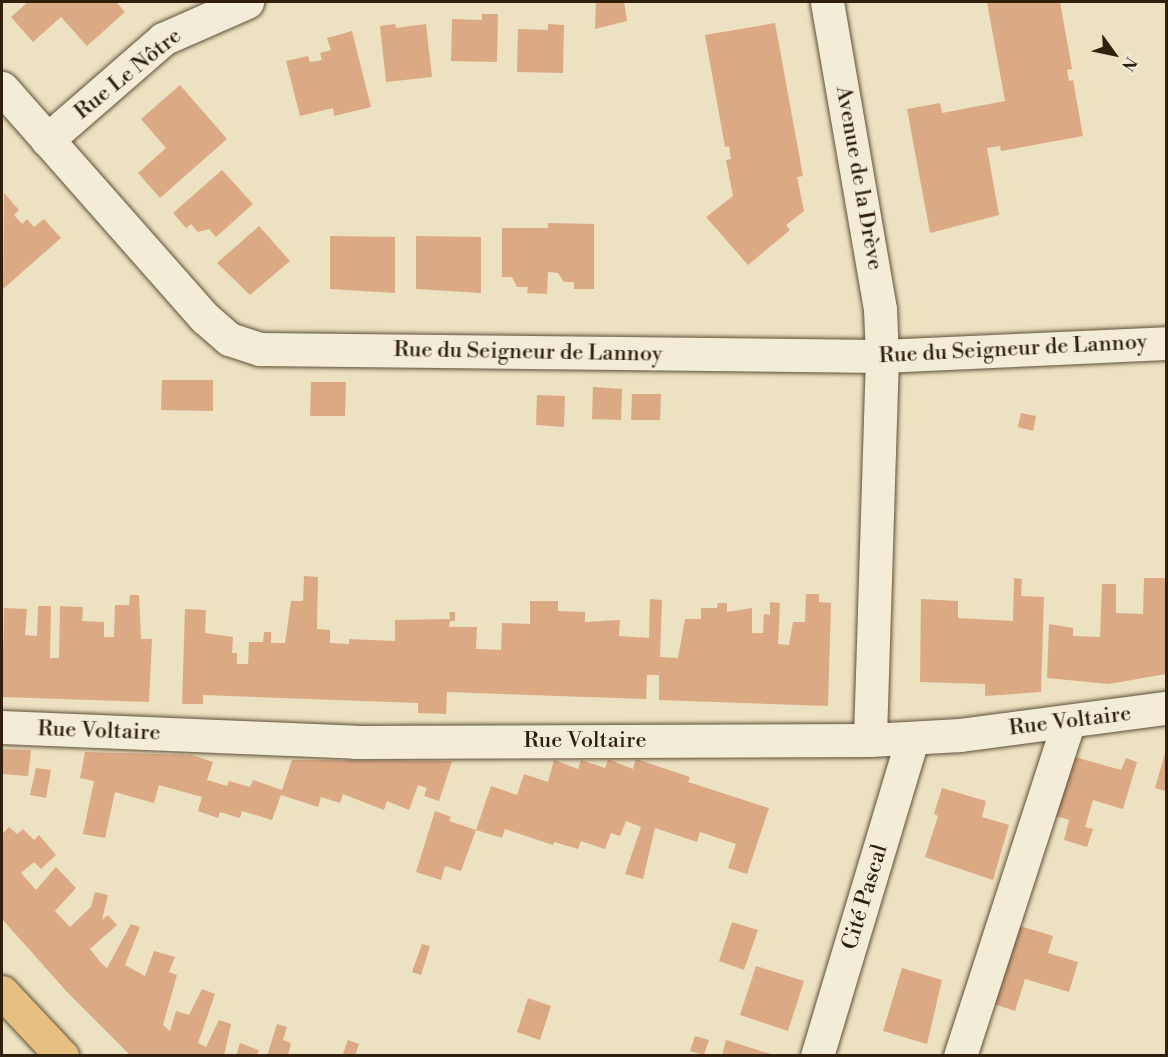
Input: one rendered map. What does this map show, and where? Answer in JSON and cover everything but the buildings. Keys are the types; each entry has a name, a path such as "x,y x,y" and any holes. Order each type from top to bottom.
{"main road":[{"path":"2,992 62,1056"}],"street":[{"name":"Rue Le Nôtre","path":"47,141 163,39 247,2"},
{"name":"Avenue de la Drève","path":"827,2 878,285 882,356 870,740"},
{"name":"Rue du Seigneur de Lannoy","path":"2,88 205,318 229,339 260,349 882,356 1167,342"},
{"name":"Rue Voltaire","path":"2,727 356,742 870,740 912,739 1068,723 1167,708"},
{"path":"960,1056 1068,723"},
{"name":"Cité Pascal","path":"817,1056 912,739"}]}
